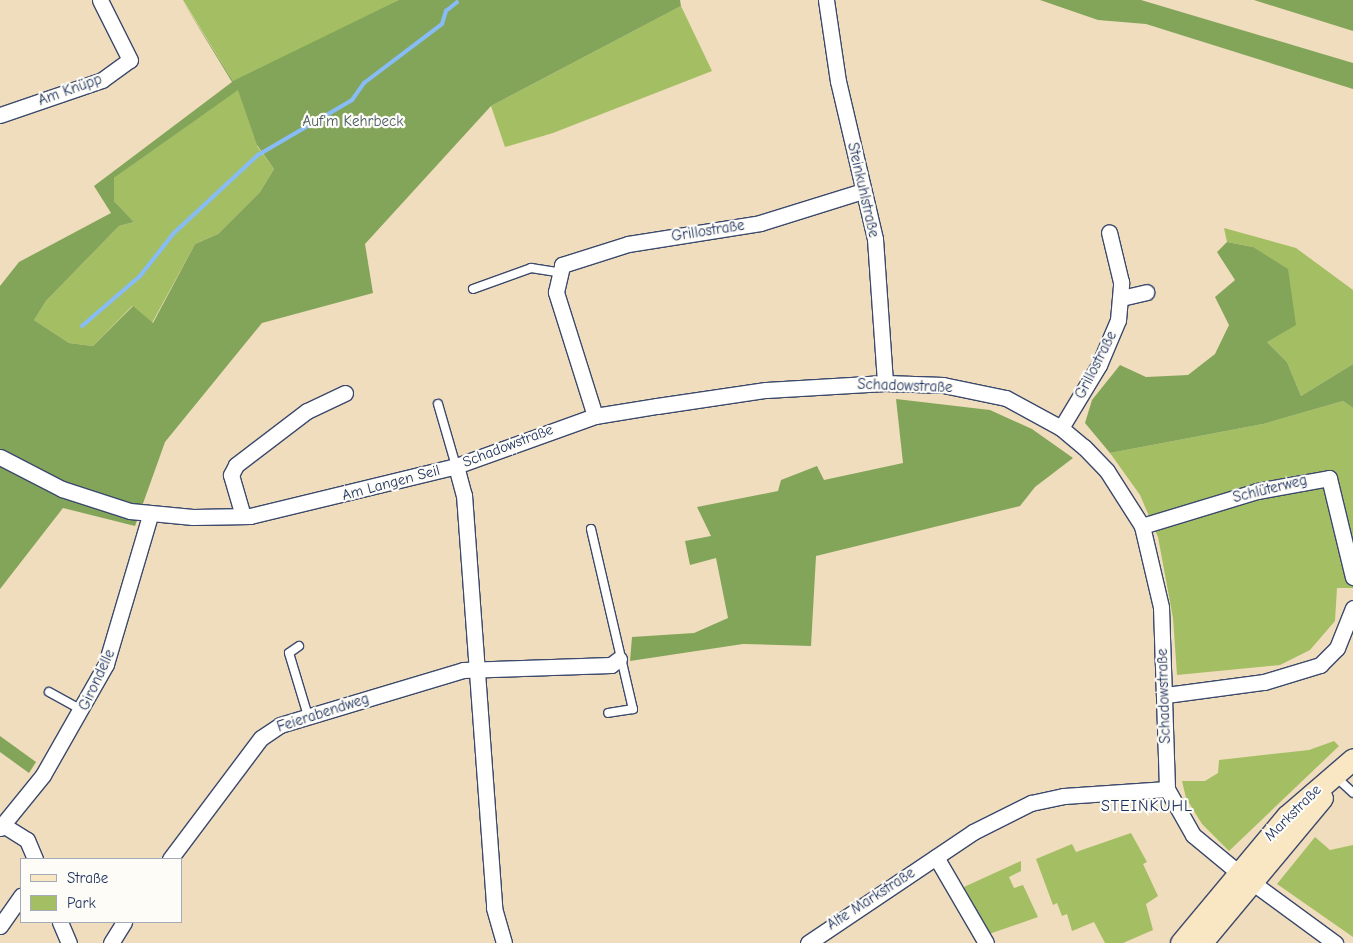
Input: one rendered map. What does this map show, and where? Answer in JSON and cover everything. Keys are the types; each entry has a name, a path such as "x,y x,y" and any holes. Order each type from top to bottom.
{"main road":[{"name":"Markstraße","path":"1201,943 1287,816 1342,782 1353,760"},
{"name":"Markstraße","path":"1181,943 1246,878"}],"street":[{"name":"Am Knüpp","path":"0,115 102,80 130,60 100,0"},
{"name":"Steinkuhlstraße","path":"826,0 878,263 884,383"},
{"name":"Grillostraße","path":"557,272 568,260 594,252 760,222 863,191"},
{"name":"Grillostraße","path":"1061,428 1108,347 1121,298 1109,232"},
{"path":"557,272 556,292 595,416"},
{"path":"1121,298 1146,292"},
{"name":"Schadowstraße","path":"456,466 595,416 766,390 884,383 943,385 1006,398 1061,428 1107,471 1142,526 1161,607 1166,695 1167,789 1193,835 1246,878 1336,943"},
{"path":"243,516 231,475 236,465 306,410 345,393"},
{"name":"Am Langen Seil","path":"0,457 62,489 150,515 243,516 307,505 456,466 464,496 494,908 504,943"},
{"name":"Schlüterweg","path":"1142,526 1257,491 1329,478 1353,577"},
{"name":"Girondelle","path":"35,858 27,840 2,827 43,775 83,710 112,648 150,515"},
{"path":"1166,695 1264,682 1320,665 1337,648 1353,608"},
{"path":"477,669 611,665 619,659"},
{"name":"Feierabendweg","path":"171,858 261,738 280,725 477,669"},
{"name":"Alte Markstraße","path":"808,943 998,818 1031,803 1064,796 1167,789"},
{"path":"936,857 986,943"},
{"path":"0,926 20,897"},
{"path":"111,943 123,923"}],"lane":[{"path":"473,289 531,268 557,272"},
{"path":"438,404 456,466"},
{"path":"590,529 619,659 633,709 608,713"},
{"path":"299,646 289,653 308,716"},
{"path":"49,692 83,710"}],"green space":[{"name":"Auf'm Kehrbeck","path":"182,0 233,81 399,0 680,0 681,6 491,106 365,244 373,293 262,323 165,442 135,526 63,508 0,589 0,286 19,262 111,213 94,186 232,82","holes":["238,90 257,145 274,169 260,192 218,234 195,244 153,323 133,306 93,346 69,343 34,320 46,301 119,226 134,222 114,201 114,178"]},
{"path":"183,0 399,0 372,15 257,146 274,169 260,192 218,234 195,244 152,323 132,306 93,346 69,343 34,320 46,301 119,226 134,222 114,201 114,178 238,89"},
{"path":"1040,0 1141,0 1353,63 1353,89 1146,24 1098,20"},
{"path":"1254,0 1353,0 1353,31"},
{"path":"681,6 712,71 553,133 505,147 491,106"},
{"path":"1224,228 1296,248 1353,290 1353,364 1301,396 1287,362 1267,342 1253,247 1227,242"},
{"path":"1227,242 1253,247 1288,269 1296,325 1267,342 1287,362 1301,396 1353,364 1353,408 1343,401 1263,424 1110,453 1085,423 1092,400 1120,365 1146,377 1188,375 1215,354 1229,325 1215,297 1235,280 1217,252"},
{"path":"896,399 990,410 1032,429 1073,458 1035,487 1020,506 816,556 811,646 743,644 630,661 632,637 694,633 728,618 716,558 690,565 685,541 711,536 697,507 778,491 781,480 817,466 824,480 903,463"},
{"path":"1343,401 1353,408 1353,588 1337,588 1335,621 1310,650 1280,665 1177,675 1173,618 1158,537 1140,495 1110,453 1263,424"},
{"path":"0,736 36,762 29,773 0,752"},
{"path":"1334,741 1339,746 1229,851 1202,824 1186,798 1182,781 1205,781 1218,773 1219,760 1309,750"},
{"path":"1131,833 1147,862 1143,864 1158,896 1146,904 1153,930 1123,943 1105,943 1094,922 1072,931 1067,914 1062,916 1057,903 1053,905 1036,859 1072,844 1076,852"},
{"path":"1315,837 1330,850 1353,845 1353,937 1277,884"},
{"path":"1021,861 1021,871 1009,877 1014,888 1023,885 1038,917 989,934 964,887"}],"waterway":[{"path":"82,326 140,276 174,233 258,155 352,100 364,83 442,24 446,11 457,2"}],"district":[{"name":"STEINKUHL","path":"1147,806"}]}
